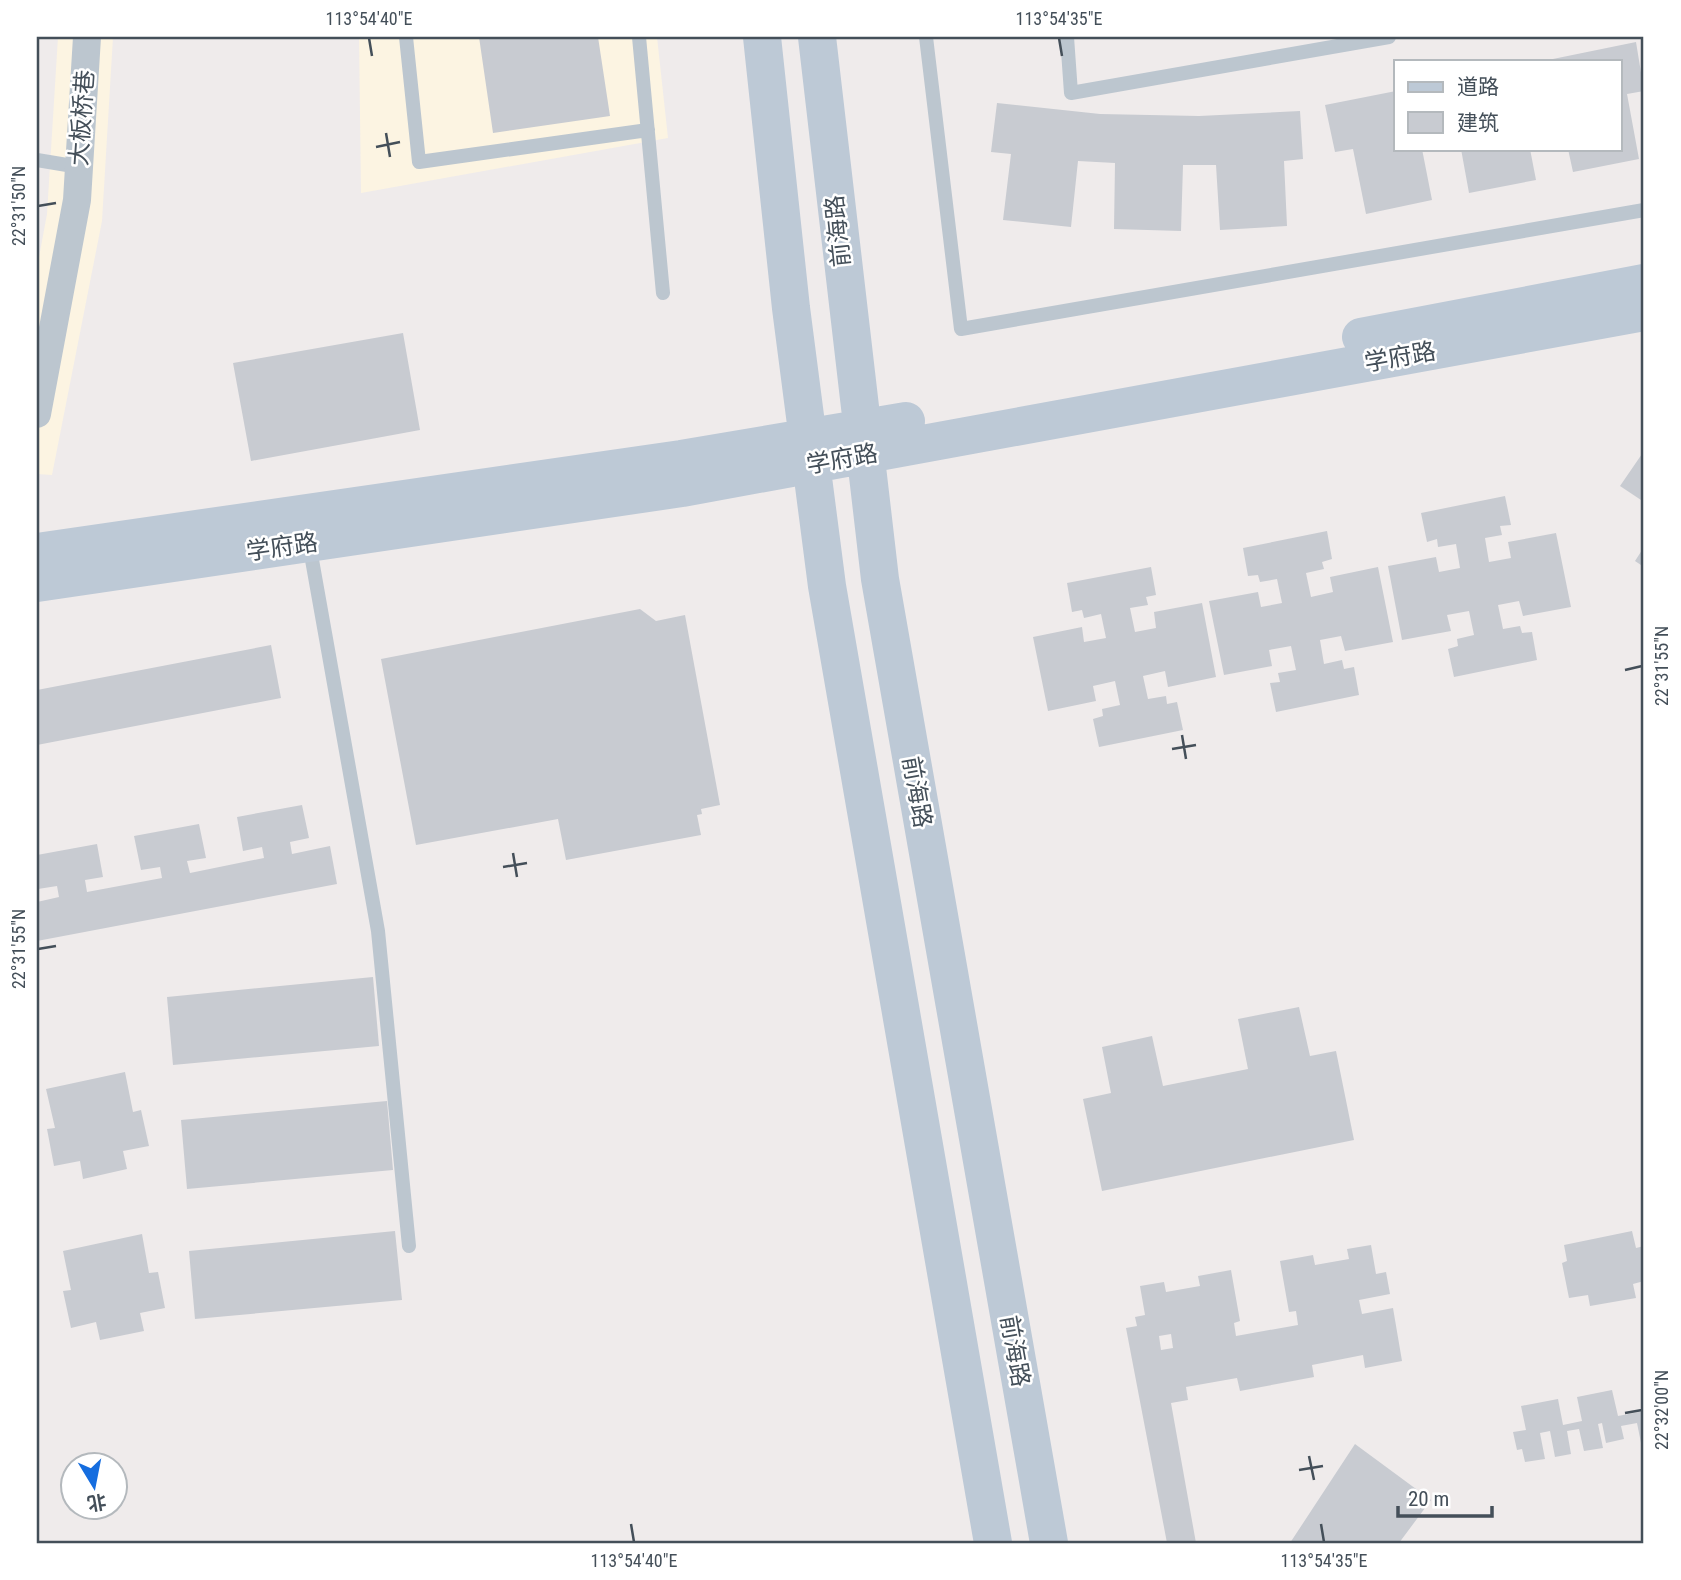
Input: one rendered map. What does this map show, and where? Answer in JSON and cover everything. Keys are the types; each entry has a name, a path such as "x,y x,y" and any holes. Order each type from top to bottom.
{"main road":[{"path":"762,37 827,586 993,1543"},
{"name":"前海路","path":"817,37 880,579 1048,1543"},
{"name":"学府路","path":"863,442 1644,283"},
{"name":"学府路","path":"37,552 307,528 681,488 810,451 1644,312"},
{"name":"学府路","path":"37,583 307,528"}],"street":[{"name":"大板桥巷","path":"37,414 77,200 87,37"}],"lane":[{"path":"406,37 419,162 648,130"},
{"path":"639,37 663,293"},
{"path":"926,37 961,329 1644,210"},
{"path":"1067,37 1071,93 1389,37"},
{"path":"37,160 79,167"},
{"path":"307,528 378,931 409,1247"}],"shaded area":[{"path":"58,37 113,37 102,221 52,475 37,474 37,268 47,214"},
{"path":"359,37 657,37 668,138 361,193"}],"building":[{"path":"479,37 598,37 610,116 493,133"},
{"path":"1636,42 1644,91 1627,94 1639,159 1573,172 1568,150 1622,150 1622,60 1548,60"},
{"path":"1394,91 1394,150 1422,150 1432,200 1366,214 1353,149 1335,152 1325,105"},
{"path":"997,103 1100,114 1199,116 1300,111 1303,159 1284,161 1287,226 1220,230 1216,165 1183,165 1181,231 1114,229 1115,163 1078,161 1071,227 1003,220 1011,154 991,152"},
{"path":"1461,150 1530,150 1536,180 1469,193"},
{"path":"403,333 420,430 251,461 233,363"},
{"path":"1644,451 1644,502 1620,486"},
{"path":"1505,496 1511,525 1500,526 1502,535 1485,538 1489,562 1511,558 1508,542 1556,533 1571,607 1523,616 1519,601 1498,605 1503,629 1520,626 1522,633 1532,632 1537,660 1454,677 1448,649 1458,646 1457,639 1474,635 1469,611 1447,615 1451,631 1402,640 1388,566 1436,557 1439,572 1460,568 1456,544 1438,547 1437,539 1427,542 1421,513"},
{"path":"1327,531 1332,559 1322,562 1324,569 1306,573 1311,597 1333,592 1330,577 1378,567 1393,642 1345,651 1341,636 1320,640 1324,664 1342,660 1344,669 1354,667 1359,695 1276,712 1270,683 1280,682 1278,673 1296,670 1291,646 1269,650 1272,666 1224,675 1209,601 1258,592 1261,607 1282,603 1277,579 1260,582 1258,575 1248,576 1243,548"},
{"path":"1644,547 1644,567 1635,561"},
{"path":"1151,567 1156,595 1146,597 1148,605 1130,608 1135,632 1156,628 1154,612 1202,603 1216,677 1168,687 1165,671 1143,676 1148,699 1166,696 1167,704 1177,702 1183,730 1099,747 1093,719 1103,716 1102,709 1120,705 1115,681 1093,686 1096,701 1048,711 1033,637 1082,627 1084,642 1106,638 1101,614 1084,618 1082,610 1072,612 1067,583"},
{"path":"640,609 656,621 685,615 720,805 701,809 702,814 697,815 701,835 566,860 558,819 416,845 381,659"},
{"path":"271,645 281,698 37,745 37,690"},
{"path":"302,805 309,838 290,842 292,854 330,846 337,884 37,941 37,902 59,897 57,886 38,889 37,855 97,844 103,877 85,880 87,892 162,878 160,867 141,870 134,836 199,824 206,858 187,861 190,873 264,858 262,847 243,851 237,817"},
{"path":"373,977 379,1046 173,1065 167,997"},
{"path":"1299,1007 1310,1056 1336,1051 1354,1140 1102,1191 1083,1099 1111,1093 1102,1047 1152,1036 1163,1086 1248,1069 1238,1019"},
{"path":"125,1072 133,1112 141,1110 149,1146 123,1151 127,1169 83,1179 80,1161 54,1166 47,1129 55,1128 46,1089"},
{"path":"387,1101 393,1170 187,1189 181,1120"},
{"path":"395,1231 402,1300 195,1319 189,1251"},
{"path":"1632,1231 1636,1248 1644,1246 1644,1281 1633,1284 1636,1298 1590,1306 1588,1295 1569,1298 1562,1263 1567,1261 1564,1245"},
{"path":"142,1234 149,1273 158,1272 165,1308 140,1313 144,1331 100,1340 96,1322 71,1328 63,1291 71,1290 63,1251"},
{"path":"1371,1245 1376,1274 1386,1272 1390,1294 1359,1300 1362,1314 1393,1308 1402,1361 1365,1368 1363,1355 1312,1365 1314,1377 1240,1391 1237,1378 1186,1387 1188,1400 1171,1403 1196,1543 1167,1543 1126,1328 1137,1326 1135,1317 1145,1315 1140,1286 1164,1282 1166,1292 1200,1286 1198,1276 1231,1270 1240,1321 1234,1323 1236,1336 1298,1325 1296,1311 1289,1312 1280,1261 1313,1255 1315,1265 1349,1259 1347,1249","holes":["1171,1334 1173,1348 1161,1350 1159,1336"]},
{"path":"1612,1390 1618,1416 1644,1411 1644,1443 1641,1443 1637,1423 1621,1426 1624,1439 1606,1443 1602,1423 1598,1424 1603,1448 1584,1451 1579,1429 1567,1431 1571,1454 1555,1457 1550,1431 1540,1433 1545,1459 1525,1462 1522,1449 1517,1450 1513,1432 1526,1430 1521,1406 1558,1399 1563,1425 1582,1421 1577,1397"},
{"path":"1355,1444 1431,1500 1399,1543 1290,1543"}]}
